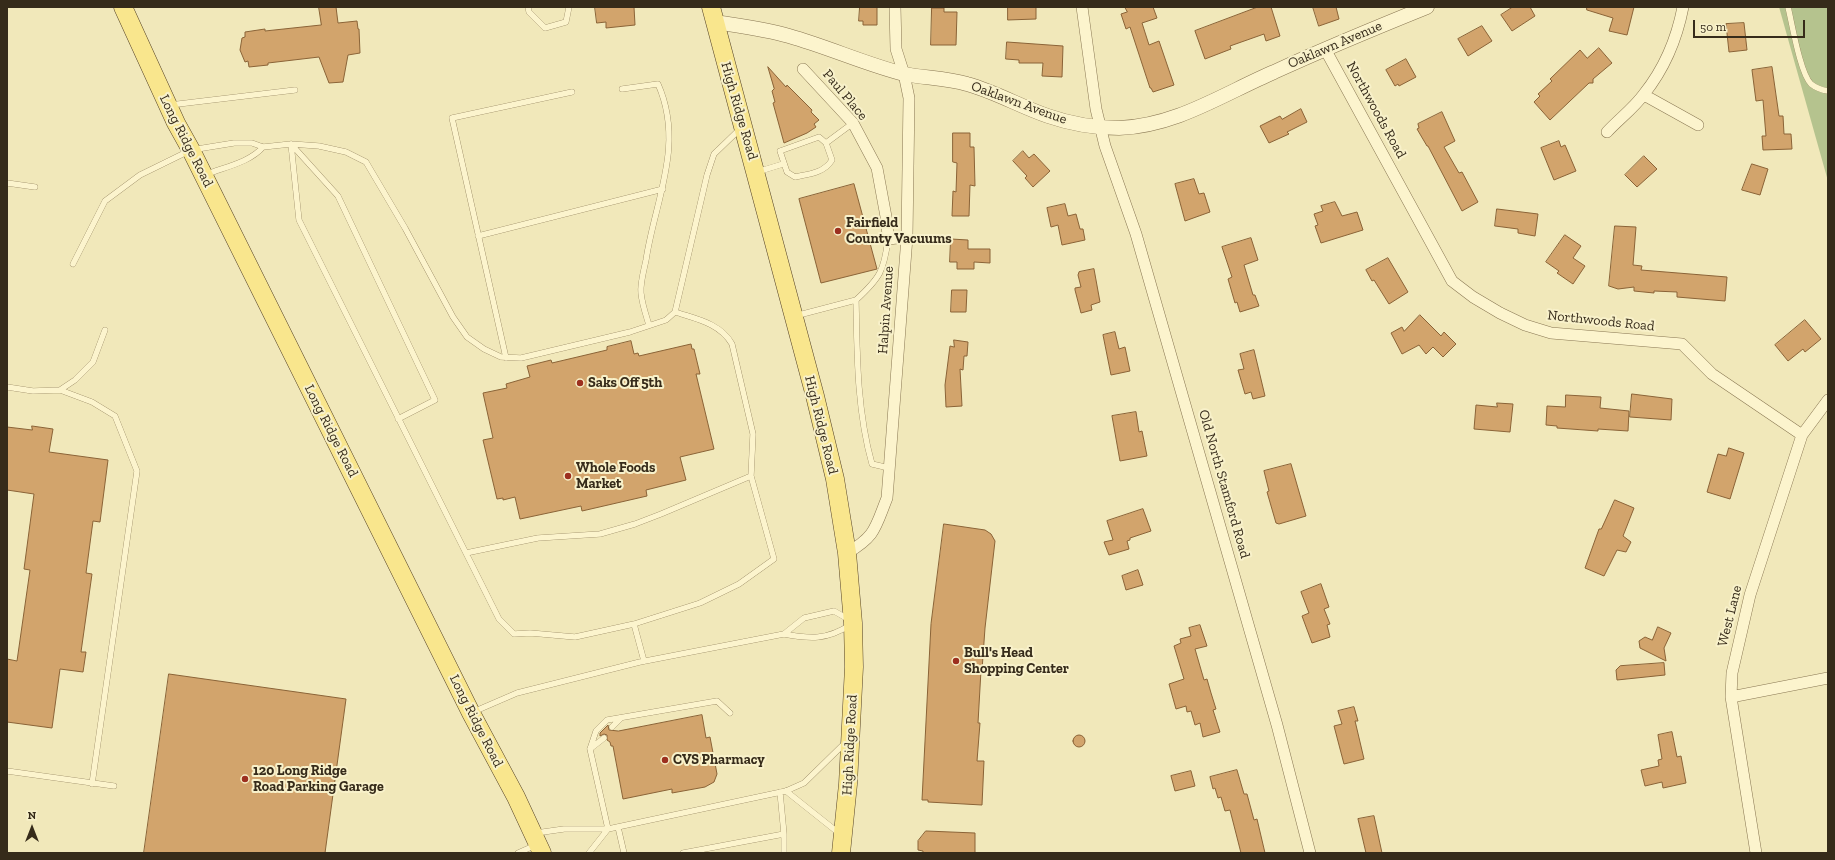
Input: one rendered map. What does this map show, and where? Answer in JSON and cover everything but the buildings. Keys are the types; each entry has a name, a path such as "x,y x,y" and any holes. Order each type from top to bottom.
{"main road":[{"name":"Long Ridge Road","path":"123,7 168,106 379,525 471,713 516,797 538,844"},
{"name":"High Ridge Road","path":"713,15 815,396 835,479 847,553 853,623 851,737 842,845"}],"street":[{"name":"Halpin Avenue","path":"847,553 867,540 875,530 887,498 907,237 909,98 904,74 896,48 895,7"},
{"name":"Old North Stamford Road","path":"1082,7 1096,109 1105,146 1136,234 1277,725 1310,853"},
{"name":"Oaklawn Avenue","path":"713,15 758,29 788,36 904,74 966,84 1047,116 1084,125 1119,128 1136,126 1188,113 1325,49 1427,7"},
{"path":"1607,132 1644,95 1660,71 1672,47 1683,7"},
{"name":"Northwoods Road","path":"1325,49 1452,281 1473,297 1500,313 1525,325 1551,333 1682,344 1712,374 1802,435"},
{"name":"Paul Place","path":"803,69 853,123 877,168 887,222 888,239"},
{"path":"1644,95 1698,125"},
{"path":"888,239 907,237"},
{"name":"West Lane","path":"1756,853 1731,697 1732,673 1750,595 1802,435 1828,400"},
{"path":"1731,697 1828,678"}],"lane":[{"path":"528,7 529,12 545,28 566,22 569,7"},
{"path":"1788,7 1801,62 1807,78 1816,87 1828,91"},
{"path":"622,89 658,84 664,97 670,136 663,189 649,236 641,292 649,325"},
{"path":"168,106 295,90"},
{"path":"506,358 452,118 572,92"},
{"path":"826,143 853,123"},
{"path":"73,264 105,201 140,175 191,150 234,143 252,143 263,147 291,144 319,146 346,152 366,162 405,228 454,317 467,337 484,349 501,357 521,358 630,332 666,320 675,312 707,175 714,154 743,126"},
{"path":"819,137 826,143 832,160 828,167 814,173 795,177 786,172 783,164 780,151 819,137"},
{"path":"291,144 299,220 499,619 514,634 530,633 576,636 622,628 700,603 739,584 774,559 751,476 753,434 732,344 723,331 717,327 675,312"},
{"path":"291,144 338,196 434,400 398,419"},
{"path":"203,175 248,159 263,147"},
{"path":"756,172 783,164"},
{"path":"7,183 35,187"},
{"path":"478,236 663,189"},
{"path":"793,316 856,300 878,279 886,258 888,239"},
{"path":"856,300 858,366 868,448 872,464 889,468"},
{"path":"60,390 75,380 93,362 105,330"},
{"path":"7,387 33,391 60,390 92,402 115,416 137,471 92,784"},
{"path":"466,553 538,538 600,534 661,514 751,476"},
{"path":"471,713 517,693 644,661 784,634 803,638 834,635 853,623 834,611 804,618 784,634"},
{"path":"634,624 644,661"},
{"path":"608,829 590,749 596,731 607,720 717,701 730,713"},
{"path":"612,727 621,718"},
{"path":"518,853 538,844 564,829 608,829 783,791 804,783 851,737"},
{"path":"590,749 604,738"},
{"path":"7,771 114,786"},
{"path":"783,791 784,853"},
{"path":"783,791 842,845"},
{"path":"618,827 624,853"},
{"path":"589,853 608,829"},
{"path":"683,853 784,834"}],"green space":[{"path":"1779,7 1828,7 1828,181"}],"place":[{"name":"Fairfield County Vacuums","path":"838,231"},
{"name":"Saks Off 5th","path":"580,383"},
{"name":"Whole Foods Market","path":"568,476"},
{"name":"Bull's Head Shopping Center","path":"956,661"},
{"name":"CVS Pharmacy","path":"665,760"},
{"name":"120 Long Ridge Road Parking Garage","path":"245,779"}]}
